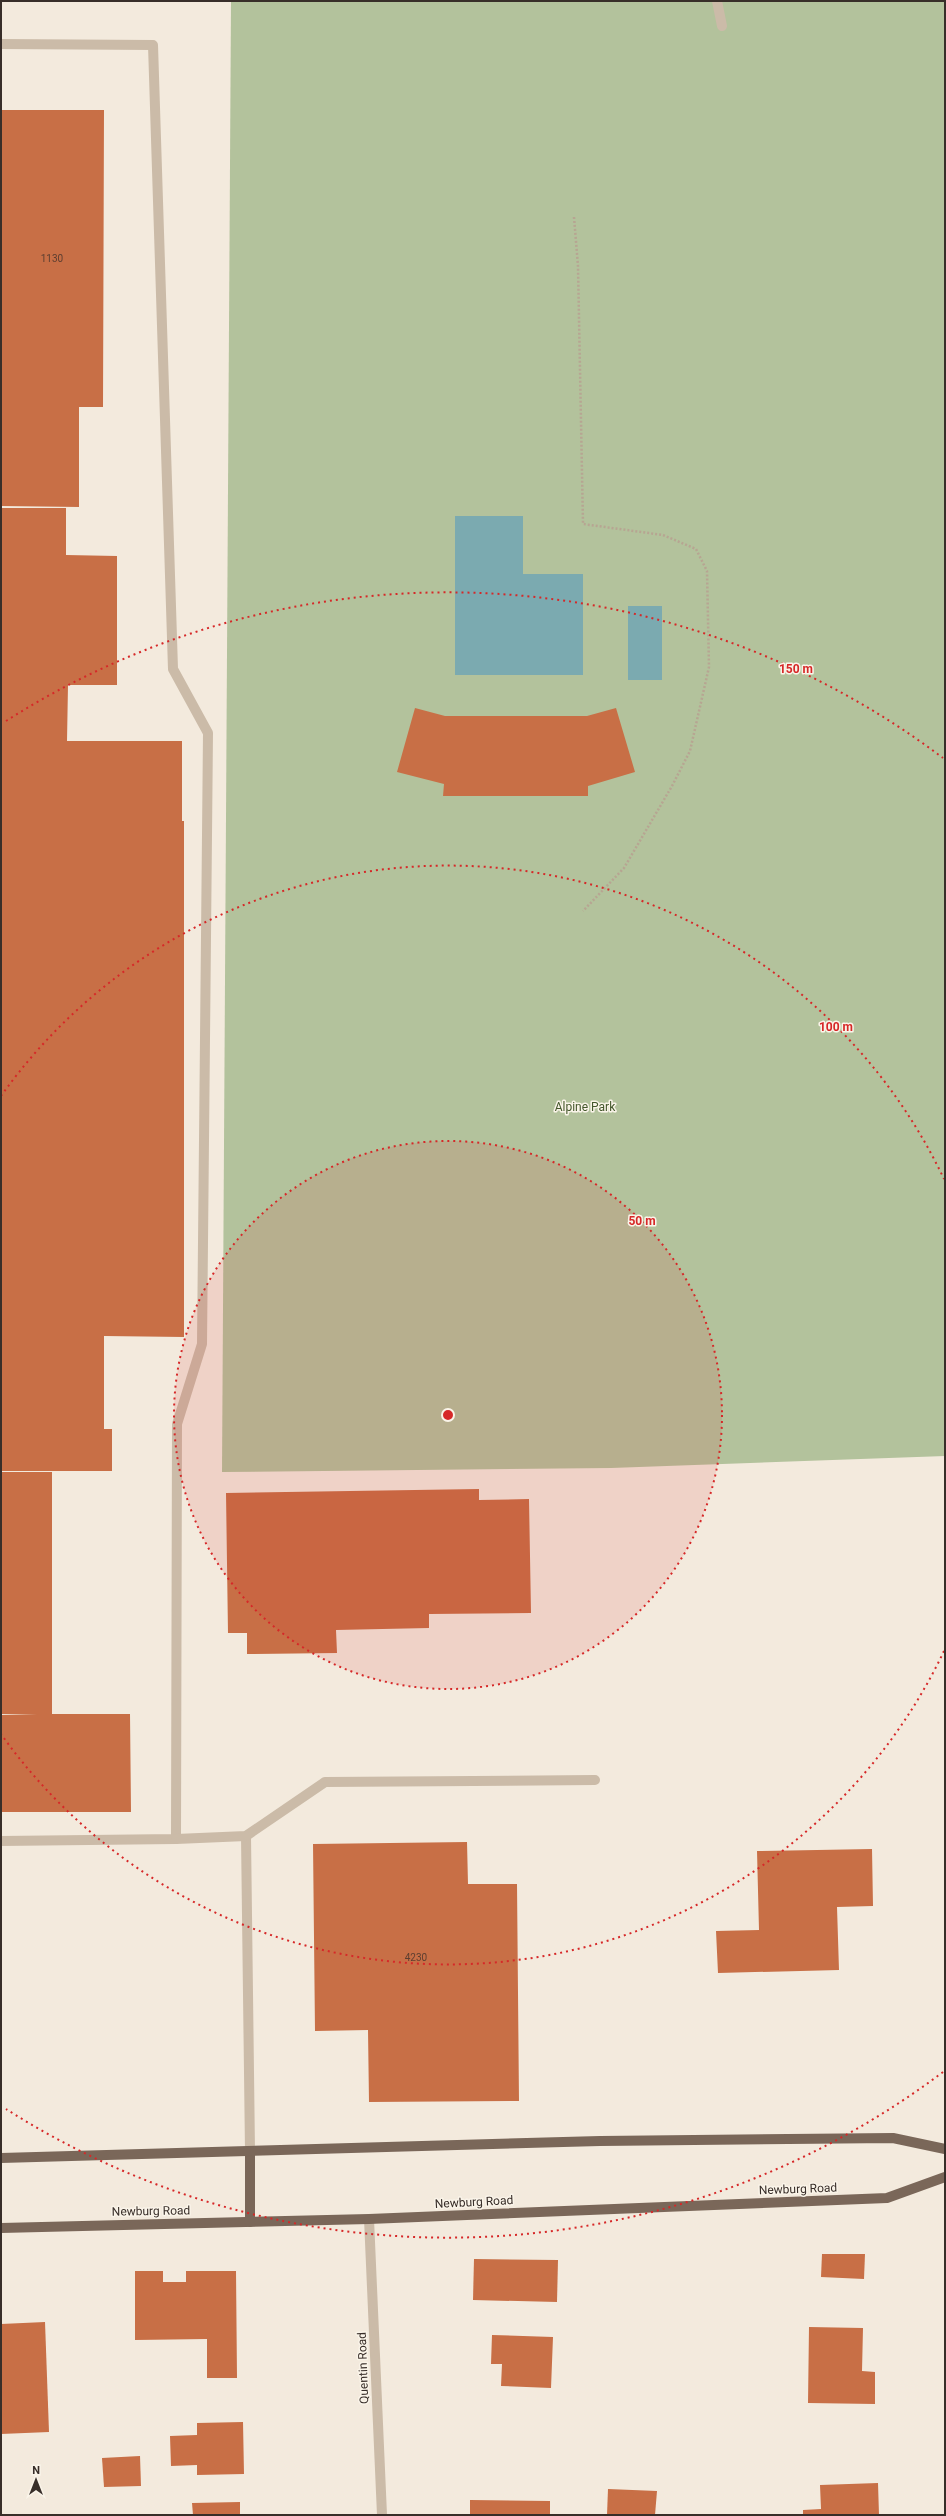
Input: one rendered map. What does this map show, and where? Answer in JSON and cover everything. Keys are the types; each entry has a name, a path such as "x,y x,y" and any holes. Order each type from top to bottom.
{"main road":[{"path":"1,2158 600,2142 893,2138 945,2149"},
{"path":"250,2151 250,2222"},
{"name":"Newburg Road","path":"1,2228 369,2220 887,2198 945,2177"}],"street":[{"path":"717,1 722,26"},
{"path":"1,44 153,45 173,669 208,733 202,1344 177,1424 176,1839"},
{"path":"1,1841 176,1839 246,1836 325,1782 595,1780"},
{"path":"246,1836 250,2151"},
{"name":"Quentin Road","path":"369,2220 382,2515"}],"path":[{"path":"574,217 578,266 583,524 663,535 696,549 707,571 709,668 690,751 672,786 624,868 583,911"}],"green space":[{"name":"Alpine Park","path":"231,1 945,1 945,1456 611,1468 222,1472"}],"water":[{"path":"455,516 523,516 523,574 583,574 583,675 455,675"},
{"path":"628,606 662,606 662,680 628,680"}],"building":[{"path":"1,110 104,110 103,407 79,407 79,507 1,506"},
{"path":"1,508 66,508 66,555 117,556 117,685 68,685 67,741 182,741 182,821 184,821 184,1337 104,1336 104,1429 112,1429 112,1471 1,1471"},
{"path":"415,708 445,716 587,716 616,708 635,772 588,786 588,796 443,796 444,784 397,772"},
{"path":"1,1472 52,1472 52,1714 130,1714 131,1812 1,1812 1,1715 37,1714 1,1714"},
{"path":"479,1489 479,1500 529,1499 531,1613 429,1614 429,1628 336,1630 337,1653 247,1654 247,1633 228,1633 226,1493"},
{"path":"467,1842 468,1884 517,1884 519,2101 369,2102 368,2030 315,2031 313,1844"},
{"path":"872,1849 873,1906 837,1907 839,1970 718,1973 716,1931 759,1930 757,1851"},
{"path":"822,2254 865,2254 864,2279 821,2277"},
{"path":"474,2259 558,2260 557,2302 473,2300"},
{"path":"135,2271 163,2271 163,2282 186,2282 186,2271 236,2271 237,2378 207,2378 207,2339 135,2340"},
{"path":"45,2322 49,2432 1,2434 1,2324"},
{"path":"809,2327 863,2328 862,2371 875,2372 875,2404 808,2403"},
{"path":"492,2335 553,2337 551,2388 501,2386 502,2364 491,2364"},
{"path":"243,2422 244,2474 197,2475 197,2465 171,2466 170,2436 197,2435 197,2423"},
{"path":"140,2456 141,2486 104,2487 102,2458"},
{"path":"878,2483 879,2515 803,2515 803,2510 821,2509 820,2485"},
{"path":"608,2489 657,2491 655,2515 607,2515"},
{"path":"470,2500 550,2501 550,2515 470,2515"},
{"path":"240,2502 240,2515 193,2515 192,2503"}]}
